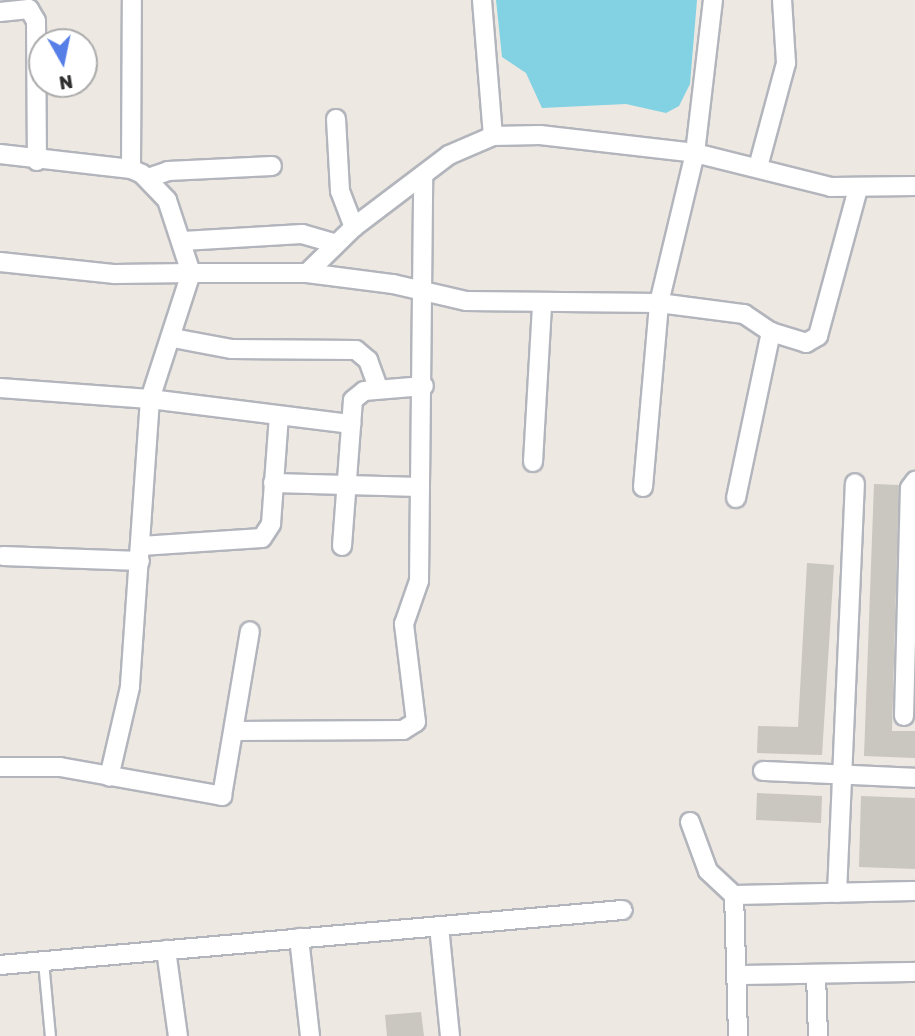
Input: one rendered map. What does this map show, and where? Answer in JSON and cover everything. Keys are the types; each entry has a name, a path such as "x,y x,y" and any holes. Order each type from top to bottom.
{"street":[{"path":"131,169 132,0"},
{"path":"482,0 493,136"},
{"path":"643,487 659,303 695,153 713,0"},
{"path":"758,167 786,63 782,0"},
{"path":"0,12 29,9 36,21 37,161"},
{"path":"336,119 340,191 354,227"},
{"path":"307,273 354,227 423,175 463,147 493,136 540,135 695,153 831,187 858,189 915,186"},
{"path":"0,154 37,161 131,169 148,178 167,200 183,240 191,273 173,338 150,399 130,687 109,776"},
{"path":"148,178 168,171 272,166"},
{"path":"235,731 403,730 416,722 404,624 419,581 424,386 419,290 423,175"},
{"path":"0,262 115,274 307,273 419,290 466,301 542,304 659,303 744,314 771,332 806,343 818,336 858,189"},
{"path":"183,240 302,234 336,244"},
{"path":"533,462 542,304"},
{"path":"736,498 771,332"},
{"path":"173,338 232,349 356,350 368,360 377,388"},
{"path":"342,546 353,400 377,388 424,386"},
{"path":"0,388 150,399 351,424"},
{"path":"3,555 140,554 262,538 271,524 279,416"},
{"path":"904,716 911,632 910,488 915,481"},
{"path":"274,483 420,487"},
{"path":"837,893 855,483"},
{"path":"0,767 60,767 222,796 250,631"},
{"path":"762,771 915,778"},
{"path":"690,822 708,871 734,895 915,891"},
{"path":"734,895 738,1036"},
{"path":"0,965 623,910"},
{"path":"439,926 450,1036"},
{"path":"299,939 310,1036"},
{"path":"166,950 178,1036"},
{"path":"738,975 915,972"},
{"path":"816,974 818,1036"}],"lane":[{"path":"43,961 50,1036"}],"water":[{"path":"496,0 697,0 690,84 679,106 666,113 626,104 542,108 526,73 502,57"}],"building":[{"path":"874,484 899,485 892,731 915,731 915,758 864,756"},
{"path":"807,563 834,565 822,755 757,753 758,726 798,727"},
{"path":"757,793 822,796 821,823 756,820"},
{"path":"861,796 915,798 915,869 859,867"},
{"path":"421,1012 424,1036 387,1036 385,1015"}]}
